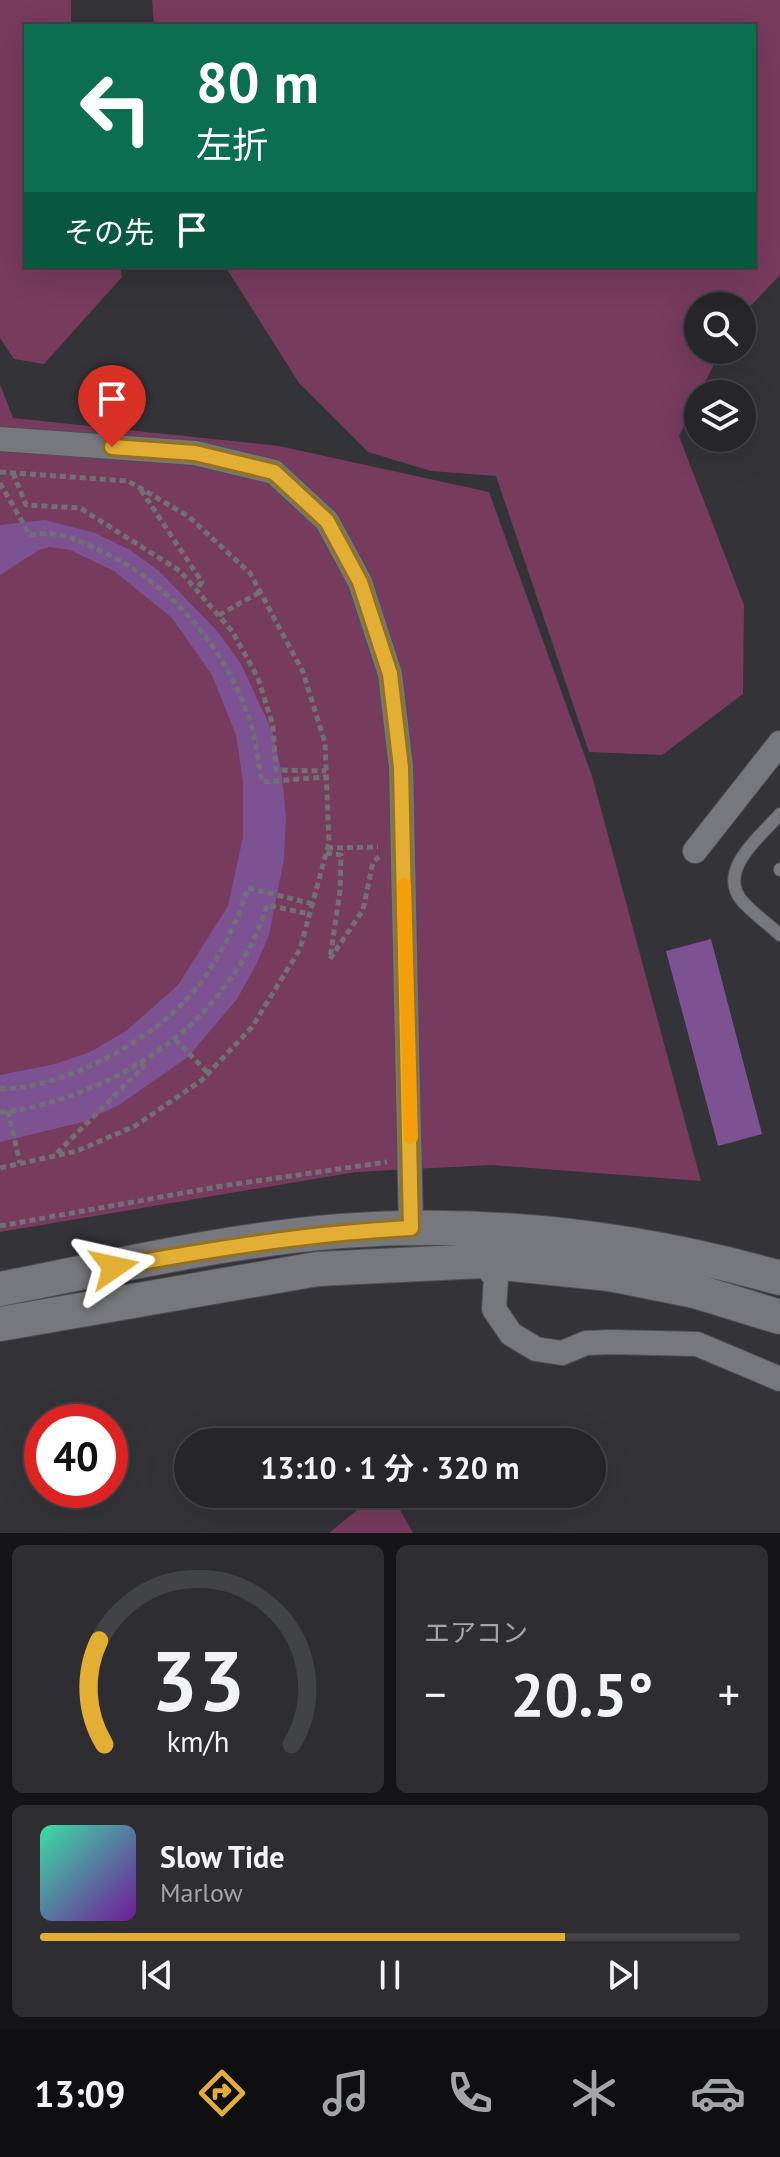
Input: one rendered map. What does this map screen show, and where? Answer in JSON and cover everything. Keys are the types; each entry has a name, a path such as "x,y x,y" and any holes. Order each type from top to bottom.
{"street":[{"path":"0,439 195,453 274,472 327,521 360,582 390,674 401,767 411,1228"},
{"path":"695,851 780,743"},
{"path":"0,1289 234,1245 340,1231 411,1228 525,1230 708,1258 780,1278"},
{"path":"0,1324 317,1269 482,1261 610,1274 695,1291 780,1317"},
{"path":"482,1261 496,1278 494,1309 511,1334 536,1349 562,1353 586,1343 697,1344 780,1379"}],"lane":[{"path":"779,816 739,862 734,876 741,900 780,935"}],"path":[{"path":"0,472 128,481 188,516 250,573 303,672 325,743 327,850 300,949 252,1027 208,1073 135,1126 77,1151 0,1168"},
{"path":"13,473 26,505 80,508 180,571 232,631 258,678 273,726 276,770 326,774"},
{"path":"0,483 30,535 52,531 129,564 160,587 205,636 236,685 250,722 262,782 326,774"},
{"path":"139,488 202,582 196,589"},
{"path":"219,615 260,592"},
{"path":"388,849 373,862 363,910 330,959 340,891 341,855 327,850 388,849"},
{"path":"0,1089 43,1082 87,1067 165,1019 197,988 239,916 248,888 313,904"},
{"path":"0,1112 30,1108 100,1085 142,1063 175,1039 232,979 259,929 267,905 310,914"},
{"path":"175,1039 208,1073"},
{"path":"54,1156 143,1067 142,1063"},
{"path":"8,1111 20,1163"},
{"path":"0,1226 222,1186 388,1162"}],"shaded area":[{"path":"0,0 71,0 71,24 24,24 24,268 120,268 122,277 44,364 14,359 0,338"},
{"path":"152,0 780,0 780,275 756,300 756,292 684,292 684,364 714,364 706,380 684,380 684,426 679,436 744,605 743,694 662,755 589,752 496,476 431,471 368,452 299,383 226,268 756,268 756,24 154,24"},
{"path":"0,384 13,418 279,446 489,492 592,776 701,1181 492,1165 356,1172 0,1232"},
{"path":"360,1508 399,1508 413,1533 329,1533"}],"building":[{"path":"45,520 95,533 130,550 159,571 218,632 241,664 272,731 281,769 286,817 284,859 269,935 256,965 237,999 188,1057 119,1105 83,1122 0,1142 0,1075 55,1064 90,1052 126,1031 178,985 228,906 243,837 243,782 236,735 212,675 172,618 114,571 70,550 49,547 39,550 0,575 0,525"},
{"path":"711,939 762,1134 718,1146 666,951"}],"slow traffic":[{"path":"404,885 411,1137"}],"route":[{"path":"112,447 195,453 274,472 327,521 360,582 390,674 401,767 411,1113 411,1228 340,1231 234,1245 114,1267"}]}
